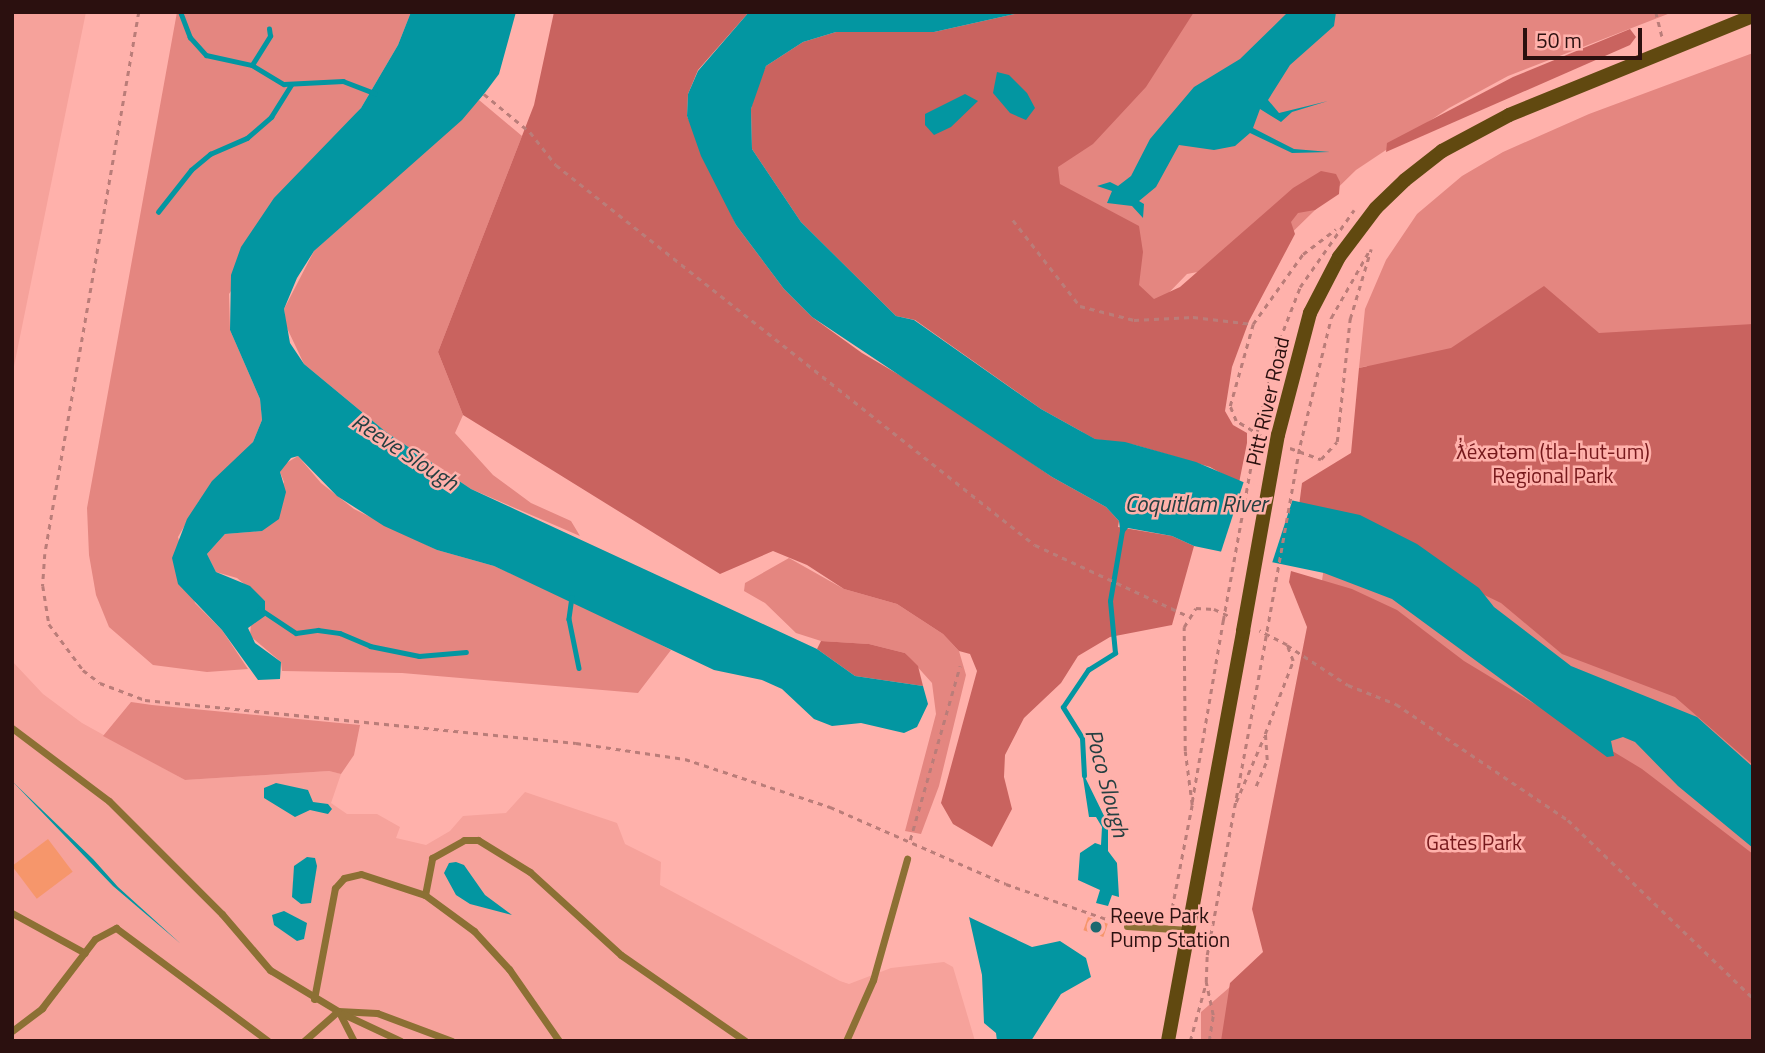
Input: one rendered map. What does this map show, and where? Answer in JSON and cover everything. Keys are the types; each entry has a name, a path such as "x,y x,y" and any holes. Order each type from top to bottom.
{"main road":[{"name":"Pitt River Road","path":"1168,1041 1278,435 1310,313 1339,257 1376,208 1405,180 1442,151 1509,115 1753,16"}],"lane":[{"path":"12,728 109,801 213,904 270,970 314,999 401,1041"},
{"path":"425,895 432,858 464,840 478,840 530,872 621,955 745,1041"},
{"path":"846,1041 873,980 908,859"},
{"path":"314,999 327,907 335,888 344,878 361,874 425,895 474,931 509,969 559,1041"},
{"path":"12,913 85,953"},
{"path":"1127,926 1190,930"},
{"path":"12,1031 43,1008 95,939 116,928 268,1041"},
{"path":"338,1011 354,1041"},
{"path":"304,1041 338,1011 377,1013 452,1041"}],"path":[{"path":"139,12 45,554 43,586 49,624 72,659 100,683 145,699 562,741 685,759 830,807 1006,884 1127,926"},
{"path":"1656,12 1663,38"},
{"path":"484,93 530,132 556,165 1035,545 1188,616"},
{"path":"1013,220 1080,306 1134,320 1193,317 1253,324"},
{"path":"1168,927 1258,426 1287,317 1300,287 1339,227"},
{"path":"1190,1041 1206,982 1233,808 1300,446 1331,318 1371,249"},
{"path":"1287,645 1348,685 1396,704 1568,820 1753,998"},
{"path":"910,841 960,666"},
{"path":"1233,808 1265,734"},
{"path":"1206,982 1212,1000 1209,1041"}],"shaded area":[{"path":"12,12 86,12 12,376"},
{"path":"12,661 43,694 82,723 185,780 329,771 341,774 331,803 347,814 377,814 400,827 396,838 426,845 450,831 463,816 506,813 525,792 617,823 625,844 661,862 660,885 840,981 849,984 891,968 944,962 953,967 975,1041 12,1041"}],"green space":[{"path":"177,12 411,12 398,45 361,108 325,150 229,294 230,330 260,399 262,420 253,442 199,501 178,537 195,603 222,630 248,669 207,672 153,665 109,627 96,595 89,555 87,508"},
{"path":"554,12 749,12 698,70 688,94 687,116 736,225 784,289 812,317 862,353 930,393 1052,477 1106,507 1119,521 1118,527 1172,536 1194,546 1172,625 1110,637 1078,656 1061,683 1024,718 1005,755 1004,777 1012,809 992,847 953,824 941,803 977,671 970,654 959,651 943,634 897,604 844,589 807,565 773,551 720,574 463,415 438,352 534,105"},
{"path":"1024,12 1194,12 1146,87 1093,144 1058,167 1060,184 1139,226 1143,252 1139,285 1154,299 1180,287 1293,188 1321,171 1336,174 1340,182 1339,194 1315,210 1298,213 1291,222 1295,234 1249,321 1232,367 1225,411 1233,425 1247,433 1239,483 1210,467 1135,445 1095,439 1041,409 915,320 896,316 801,222 752,149 751,109 757,85 766,66 803,42 836,32 934,32"},
{"path":"1063,12 1673,12 1508,76 1449,108 1356,170 1265,259 1187,274 1154,308 1118,429 1179,516 955,321"},
{"path":"1630,29 1636,37 1630,45 1386,152 1387,143 1513,77"},
{"name":"ƛ̓éxətəm (tla-hut-um) Regional Park","path":"1753,53 1753,1041 1201,1041 1201,1012 1267,955 1334,499 1352,452 1367,366 1359,368 1365,309 1386,260 1417,214 1462,176 1503,152 1589,114"},
{"path":"479,100 522,136 438,352 463,415 455,433 493,475 531,503 571,521 580,536 471,489 386,432 304,364 286,326 284,309 314,251"},
{"name":"ƛ̓éxətəm (tla-hut-um) Regional Park","path":"1544,286 1599,333 1753,324 1753,765 1675,697 1562,654 1501,603 1299,506 1302,483 1351,453 1359,368 1451,348"},
{"path":"298,456 321,483 354,509 437,550 494,566 593,610 671,650 638,693 402,673 282,671 281,662 250,636 251,623 265,615 265,601 237,578 216,572 207,554 225,534 262,531 284,482 280,472 283,465"},
{"path":"789,558 844,589 897,604 943,634 959,651 966,675 939,786 921,834 905,831 936,714 932,683 905,653 869,644 821,641 796,633 765,603 744,591 745,583"},
{"name":"Gates Park","path":"1291,571 1352,589 1397,610 1464,661 1642,769 1753,854 1753,1041 1221,1041 1230,983 1263,952 1252,909 1307,627 1289,582"},
{"path":"821,641 869,644 905,653 918,666 923,686 855,676 817,649"},
{"path":"131,702 360,725 354,755 341,774 329,771 185,780 103,736"}],"water":[{"name":"Reeve Slough","path":"411,12 516,12 499,74 484,94 462,120 314,251 297,278 284,309 290,343 304,364 386,432 471,489 817,649 855,676 923,686 928,704 917,727 904,733 861,723 832,726 814,719 782,689 762,680 714,670 494,566 437,550 384,526 337,496 298,456 291,458 280,472 286,492 279,519 262,531 225,534 207,554 216,572 250,586 265,601 265,616 248,628 255,643 281,662 280,679 258,680 222,630 178,584 172,558 187,519 212,481 253,442 262,420 260,399 230,330 231,275 241,247 274,198 361,108 398,45"},
{"name":"Coquitlam River","path":"749,12 1024,12 934,32 836,32 803,42 766,66 751,109 752,149 801,222 896,316 914,320 1041,409 1095,439 1125,442 1196,462 1281,498 1360,515 1417,544 1479,588 1494,607 1571,666 1697,717 1753,767 1753,848 1678,786 1635,742 1623,737 1611,741 1614,756 1607,757 1392,599 1324,573 1194,546 1172,536 1128,528 1121,537 1119,521 1106,507 1052,477 812,317 784,289 736,225 701,156 687,116 688,94 698,71"},
{"path":"1288,12 1336,12 1334,26 1290,65 1268,100 1279,113 1328,101 1292,112 1281,122 1260,109 1253,128 1294,149 1330,152 1292,153 1250,133 1235,146 1214,150 1179,145 1156,187 1139,201 1144,204 1143,218 1132,206 1107,203 1112,191 1097,186 1110,182 1118,186 1131,176 1150,139 1194,87 1240,59"},
{"path":"997,72 1009,75 1027,93 1035,108 1026,120 1010,113 993,93"},
{"path":"965,94 978,101 951,127 934,135 925,125 925,114"},
{"path":"1082,771 1108,824 1108,851 1117,863 1119,897 1112,895 1108,906 1096,903 1100,890 1078,880 1080,853 1095,843 1101,845 1102,827 1096,817 1089,817"},
{"path":"12,781 93,859 118,887 181,944 113,886"},
{"path":"276,783 308,790 313,802 328,804 332,809 328,814 310,810 295,817 264,798 264,788"},
{"path":"307,857 315,858 317,866 311,903 301,904 292,897 294,866"},
{"path":"449,863 464,865 485,895 512,915 470,904 456,895 444,873"},
{"path":"284,911 307,923 304,939 297,941 274,925 272,915"},
{"path":"969,917 1032,947 1060,941 1086,958 1091,977 1061,994 1031,1041 997,1041 996,1033 984,1023 982,975"}],"pier":[{"path":"1244,481 1293,497 1270,570 1220,554"}],"building":[{"path":"48,839 73,872 37,899 12,866"},
{"name":"Reeve Park Pump Station","path":"1088,917 1108,924 1103,937 1083,930"}],"waterway":[{"path":"181,13 190,37 206,55 252,65 284,84 343,81 375,93"},
{"path":"252,65 270,36 269,29"},
{"path":"158,212 191,170 210,154 247,138 271,117 291,85"},
{"name":"Poco Slough","path":"1084,776 1082,738 1063,707 1088,670 1115,653 1110,601 1122,531"},
{"path":"572,597 569,619 579,668"},
{"path":"260,609 296,633 318,630 340,633 370,646 419,656 466,652"}],"place":[{"name":"Reeve Park Pump Station","path":"1096,927"}]}
